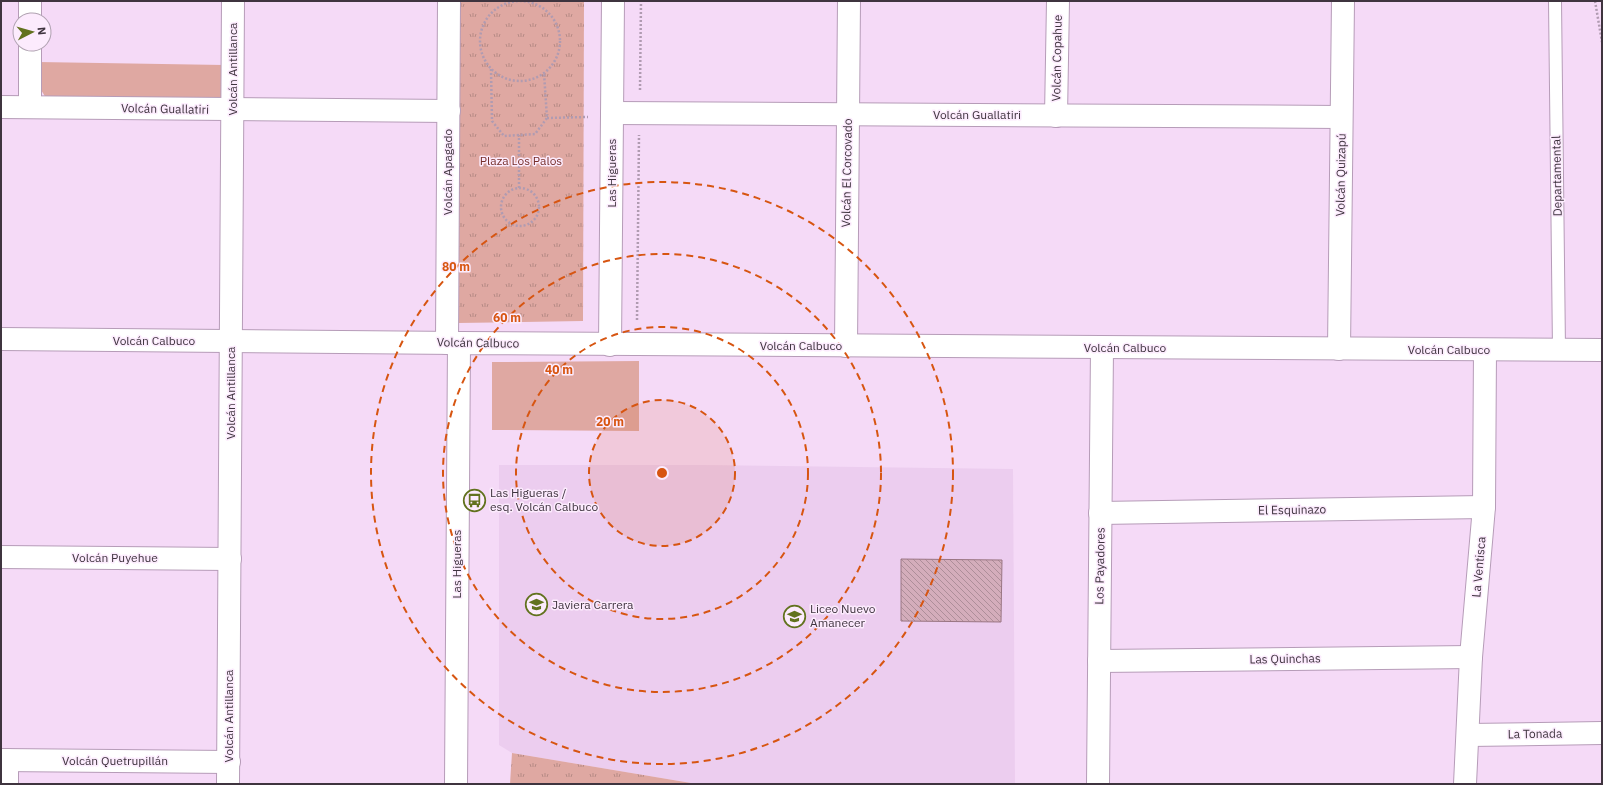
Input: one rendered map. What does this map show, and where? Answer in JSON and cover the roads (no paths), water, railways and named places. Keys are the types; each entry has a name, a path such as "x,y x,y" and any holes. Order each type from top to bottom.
{"street":[{"path":"30,1 30,12"},
{"name":"Volcán Antillanca","path":"228,784 233,1"},
{"name":"Volcán Apagado","path":"449,1 449,111 453,343"},
{"name":"Las Higueras","path":"610,345 613,1"},
{"name":"Volcán El Corcovado","path":"846,346 849,1"},
{"name":"Volcán Copahue","path":"1056,116 1058,1"},
{"name":"Volcán Quizapú","path":"1339,349 1343,1"},
{"path":"30,52 30,107"},
{"name":"Volcán Guallatiri","path":"1,107 449,111"},
{"name":"Volcán Guallatiri","path":"612,113 1341,117"},
{"name":"Volcán Calbuco","path":"1,340 1602,350"},
{"name":"Las Higueras","path":"453,343 456,784"},
{"name":"Los Payadores","path":"1098,784 1102,348"},
{"name":"La Ventisca","path":"1466,784 1471,657 1484,507 1485,350"},
{"name":"El Esquinazo","path":"1100,513 1484,507"},
{"name":"Volcán Puyehue","path":"1,557 230,559"},
{"name":"Las Quinchas","path":"1099,661 1471,657"},
{"name":"La Tonada","path":"1468,735 1602,733"},
{"path":"4,760 7,784"},
{"name":"Volcán Quetrupillán","path":"4,760 229,762"}],"lane":[{"name":"Departamental","path":"1555,1 1559,350"}],"place":[{"name":"Las Higueras / esq. Volcán Calbuco","path":"475,500"},
{"name":"Javiera Carrera","path":"537,605"},
{"name":"Liceo Nuevo Amanecer","path":"795,616"}],"park label":[{"name":"Plaza Los Palos","path":"521,161"}]}
